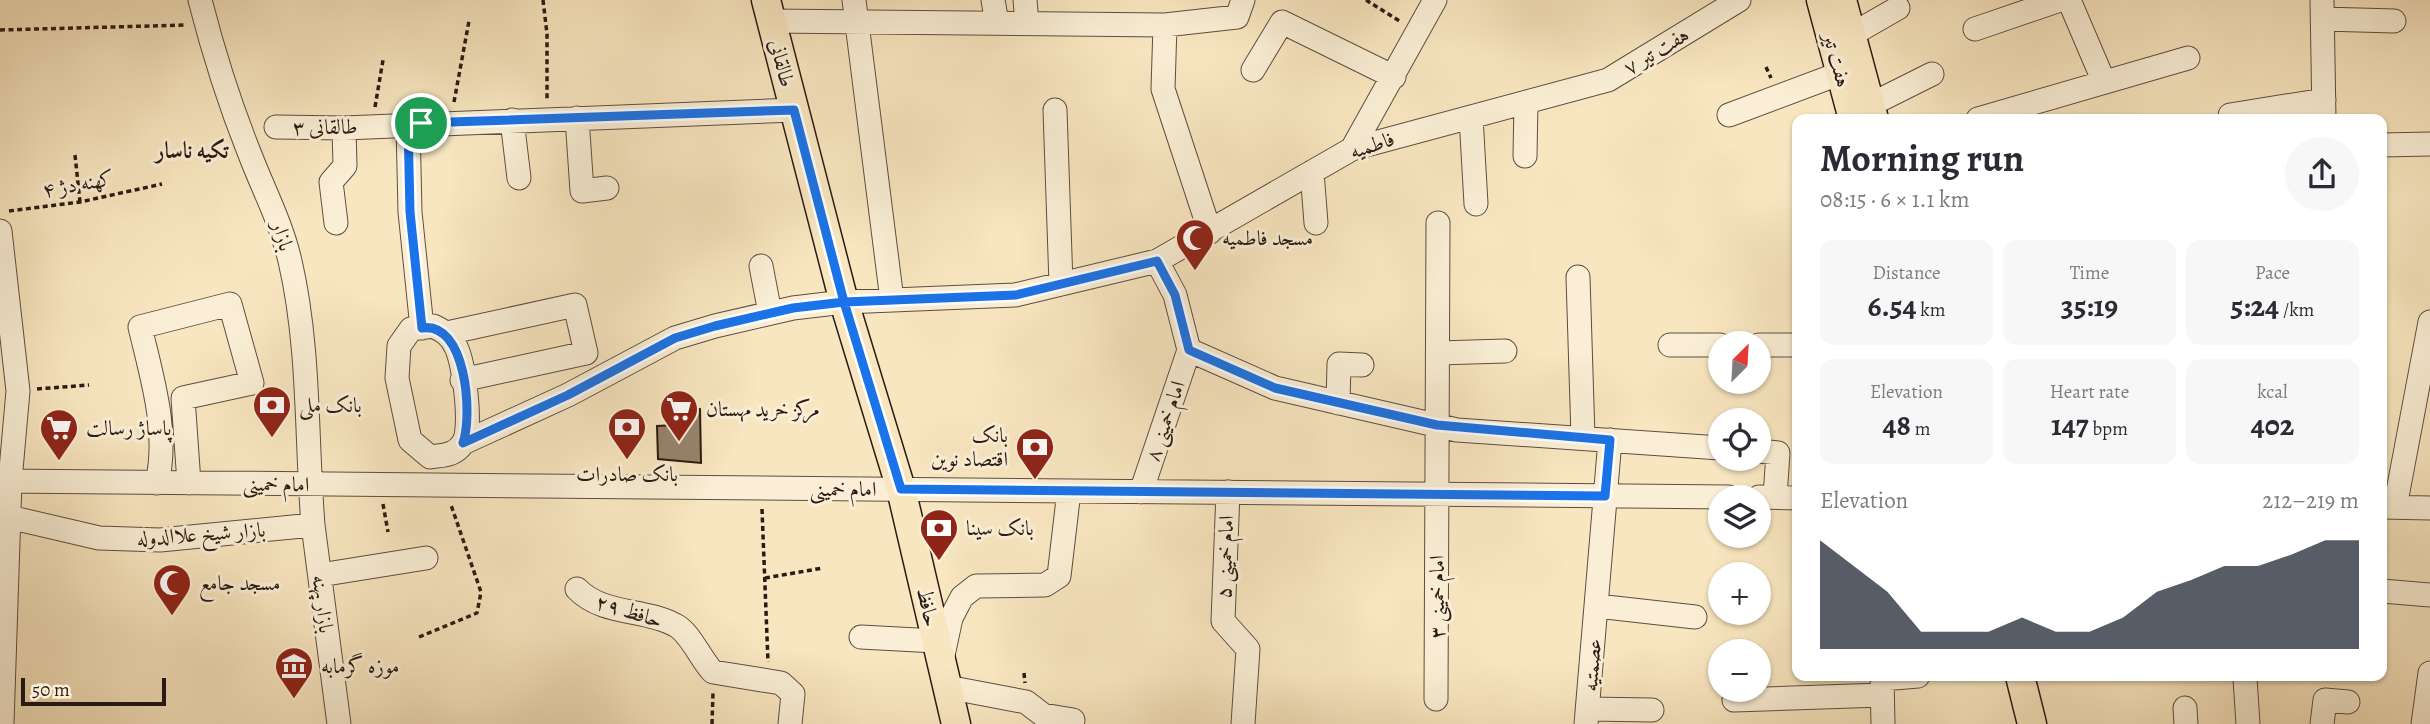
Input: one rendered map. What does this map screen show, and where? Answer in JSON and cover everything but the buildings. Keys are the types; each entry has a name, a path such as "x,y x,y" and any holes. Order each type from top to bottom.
{"main road":[{"name":"هفت تیر","path":"1821,0 1841,73 1866,114"},
{"name":"هفت تیر","path":"1842,0 1866,114"},
{"name":"طالقانی","path":"768,10 844,302 901,489"},
{"name":"حافظ","path":"901,489 956,724"},
{"path":"2021,681 2032,724"}],"street":[{"name":"بازار","path":"200,0 249,152 278,216 291,263 309,419 310,484"},
{"path":"993,0 997,23"},
{"path":"1025,0 1027,23"},
{"path":"768,10 854,11 997,23 1166,25 1237,17 1243,0"},
{"path":"1352,149 1435,0"},
{"name":"هفت تیر ۷","path":"1608,80 1739,0"},
{"path":"1975,29 2060,0"},
{"path":"2069,0 2104,82"},
{"path":"1851,35 1898,8"},
{"path":"2246,114 2324,109 2323,9 2394,21"},
{"path":"854,11 892,300"},
{"path":"1253,70 1282,22 1394,76"},
{"path":"1166,25 1163,89 1210,232"},
{"path":"1995,114 2188,58"},
{"path":"1729,115 1841,73"},
{"path":"1866,114 1932,74"},
{"name":"فاطمیه","path":"422,328 411,330 399,346 397,378 410,440 430,457 451,454 463,443 568,395 675,338 770,313 844,302 1016,295 1157,261 1352,149 1608,80"},
{"path":"1525,156 1526,102"},
{"name":"طالقانی ۳","path":"276,127 344,128 794,110"},
{"path":"1055,110 1061,284"},
{"path":"1471,117 1476,204"},
{"path":"577,118 582,191 607,188"},
{"path":"512,120 519,178"},
{"path":"408,124 410,212 422,328 433,326 447,333 457,349 469,426 463,443"},
{"path":"336,223 324,184 345,166 344,128"},
{"path":"2387,145 2430,144"},
{"path":"1312,172 1316,223"},
{"name":"امام خمینی ۳","path":"1437,699 1438,223"},
{"path":"0,232 18,391 5,481 9,517 2,724"},
{"path":"1157,261 1175,295 1189,350 1275,388 1457,429 1708,447"},
{"path":"761,266 770,313"},
{"path":"1578,277 1583,437"},
{"path":"157,483 163,455 157,401 141,327 230,304 252,383 183,398 189,483"},
{"path":"447,333 575,305 586,353 462,380"},
{"path":"2430,322 2389,507 2430,508"},
{"path":"1670,345 1708,345"},
{"path":"1771,345 1792,345"},
{"name":"امام خمینی ۸","path":"1141,492 1189,350"},
{"path":"1438,353 1505,351"},
{"path":"1338,403 1339,364 1362,365"},
{"name":"عصمتیه","path":"1587,717 1610,440"},
{"path":"1771,453 1778,453 1777,498"},
{"name":"امام خمینی","path":"5,481 1708,497"},
{"path":"310,484 313,525"},
{"path":"942,664 951,618 962,597 976,586 1045,585 1059,576 1069,491"},
{"name":"امام خمینی ۵","path":"1228,492 1223,621 1248,649 1243,724"},
{"name":"بازار شیخ علاالدوله","path":"9,517 99,538 160,540 313,525"},
{"name":"بازار پهنه","path":"313,525 339,724"},
{"path":"320,575 426,558"},
{"name":"حافظ ۲۹","path":"577,589 588,599 610,608 677,625 713,672"},
{"path":"2387,592 2430,596"},
{"path":"1597,606 1695,617"},
{"path":"861,637 942,664 1026,702 1043,715 1073,720"},
{"path":"713,672 781,683 793,694 790,724"},
{"path":"2423,724 2430,673"},
{"path":"2245,681 2248,724"},
{"path":"1771,696 1882,683 1883,724"},
{"path":"2322,724 2325,699 2348,702"},
{"path":"1587,717 1652,710"}],"path":[{"path":"542,0 547,34 547,119"},
{"path":"1366,0 1418,32"},
{"path":"451,122 469,20"},
{"path":"0,30 206,24"},
{"path":"371,126 383,60"},
{"path":"75,155 80,202"},
{"name":"کهنه دژ ۴","path":"0,212 80,202 162,184"},
{"path":"18,391 89,385"},
{"path":"380,485 388,532"},
{"path":"419,637 477,613 481,592 444,485"},
{"path":"761,488 769,681"},
{"path":"765,578 823,568"},
{"path":"712,724 713,672"}],"place":[{"name":"مسجد فاطمیه","path":"1195,272"},
{"name":"بانک ملی","path":"272,439"},
{"name":"مرکز خرید مهستان","path":"679,443"},
{"name":"بانک صادرات","path":"627,461"},
{"name":"پاساژ رسالت","path":"59,462"},
{"name":"بانک اقتصاد نوین","path":"1035,481"},
{"name":"بانک سینا","path":"939,562"},
{"name":"مسجد جامع","path":"172,617"},
{"name":"موزه گرمابه","path":"294,700"}],"district":[{"name":"تکیه ناسار","path":"192,150"}],"route":[{"path":"421,123 408,124 410,212 422,328 433,326 447,333 457,349 469,426 463,443 568,395 675,338 715,326 793,308 844,302 1016,295 1157,261 1175,295 1189,350 1275,388 1357,408 1457,429 1610,440 1605,496 901,489 844,302 794,110 421,123"}]}
